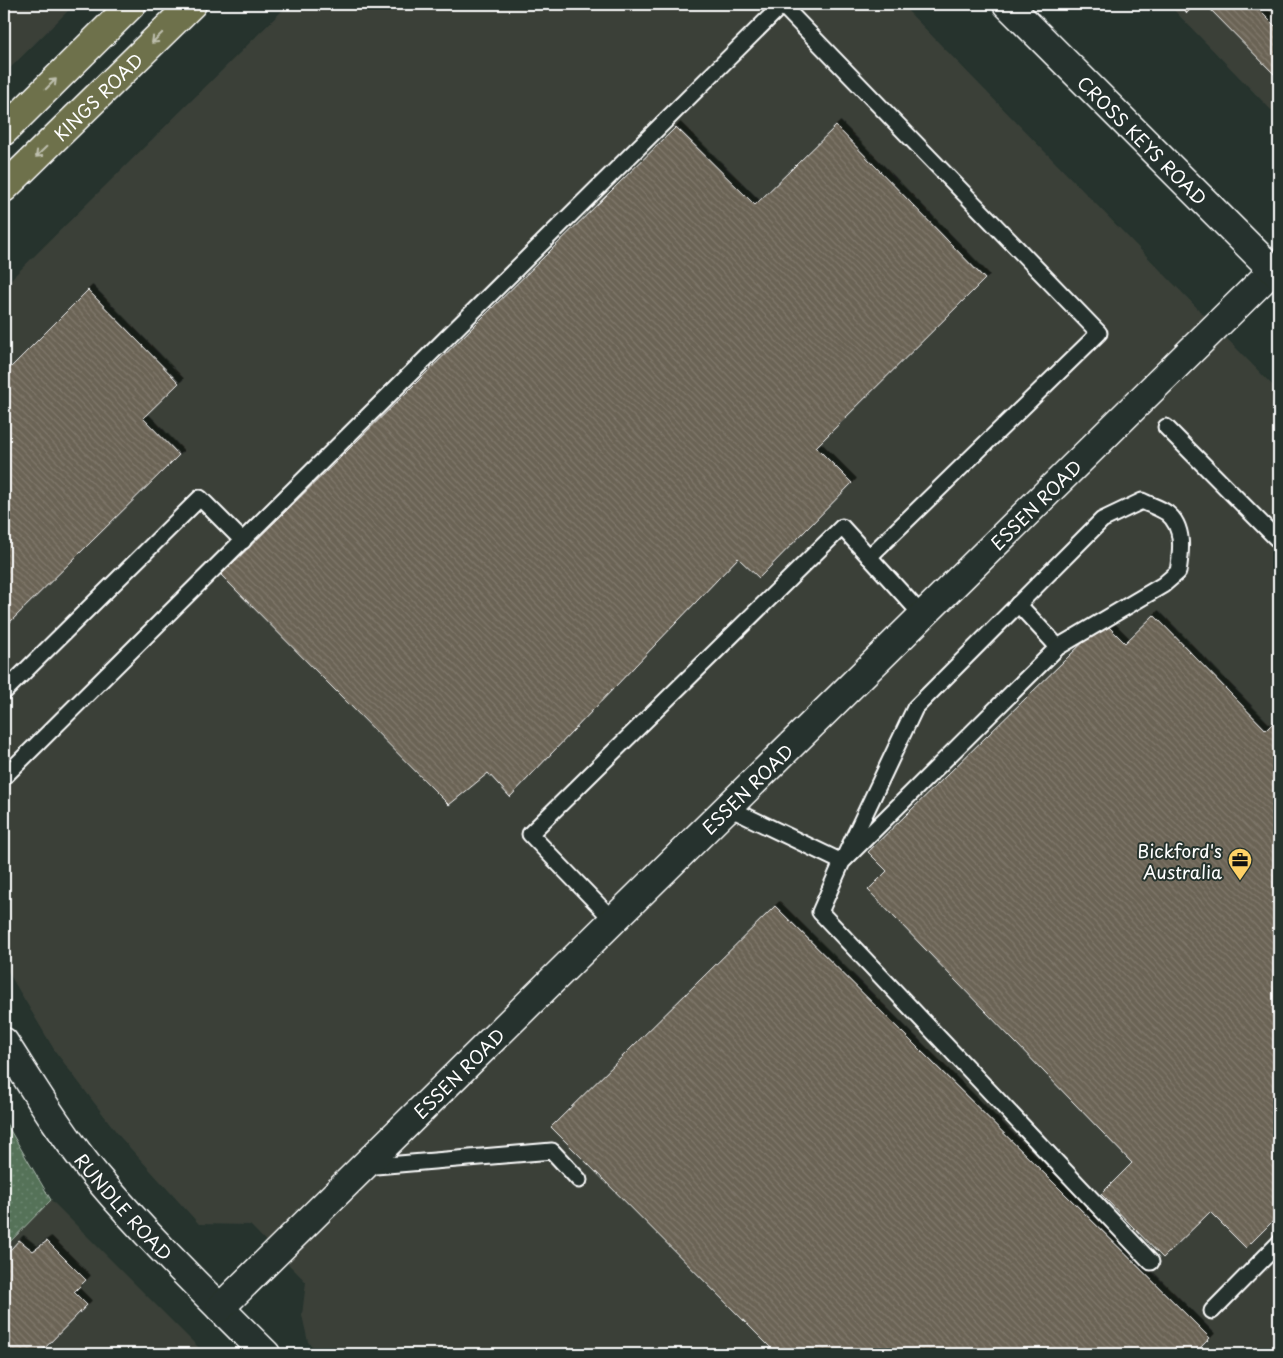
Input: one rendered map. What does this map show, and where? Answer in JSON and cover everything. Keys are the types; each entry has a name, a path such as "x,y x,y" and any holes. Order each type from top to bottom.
{"main road":[{"path":"4,131 132,4"},
{"name":"KINGS ROAD","path":"4,188 192,4"}],"street":[{"name":"CROSS KEYS ROAD","path":"1006,4 1276,273"},
{"name":"ESSEN ROAD","path":"220,1308 922,616 1276,273"},
{"name":"RUNDLE ROAD","path":"4,1042 60,1128 96,1176 173,1260 266,1354"}],"lane":[{"path":"4,777 782,5 1099,333 869,557"},
{"path":"1166,427 1279,540"},
{"path":"4,692 200,498 243,541"},
{"path":"842,862 1058,648 1163,585 1178,572 1182,548 1179,530 1168,513 1142,501 1102,520 915,708 842,862 820,912 1151,1262"},
{"path":"613,920 530,834 842,527 922,616"},
{"path":"1018,604 1058,648"},
{"path":"727,808 842,862"},
{"path":"363,1167 552,1151 579,1180"},
{"path":"1212,1311 1279,1242"}],"shaded area":[{"path":"4,4 75,4 4,74"},
{"path":"289,4 901,4 1279,392 1279,1354 319,1354 308,1342 302,1315 306,1282 250,1225 199,1224 121,1138 55,1051 4,965 4,286"},
{"path":"1168,4 1279,4 1279,118"},
{"path":"51,1200 205,1354 4,1354 4,1248"}],"green space":[{"path":"4,1120 51,1200 4,1248"}],"building":[{"path":"1178,4 1195,4 1187,13"},
{"path":"1205,4 1253,4 1279,30 1279,79"},
{"path":"836,126 985,279 816,447 852,483 759,578 738,558 510,797 488,773 449,805 221,575 676,127 755,205"},
{"path":"88,290 179,383 143,418 179,455 4,628 4,374"},
{"path":"1154,615 1266,730 1279,717 1279,1215 1246,1248 1210,1212 1163,1258 1101,1194 1132,1163 868,890 887,871 868,852 1104,622 1125,643"},
{"path":"775,906 1210,1338 1194,1354 777,1354 551,1127"},
{"path":"19,1240 33,1251 47,1241 86,1280 74,1292 87,1305 39,1354 4,1354 4,1257"}],"place":[{"name":"Bickford's Australia","path":"1240,881"}]}
